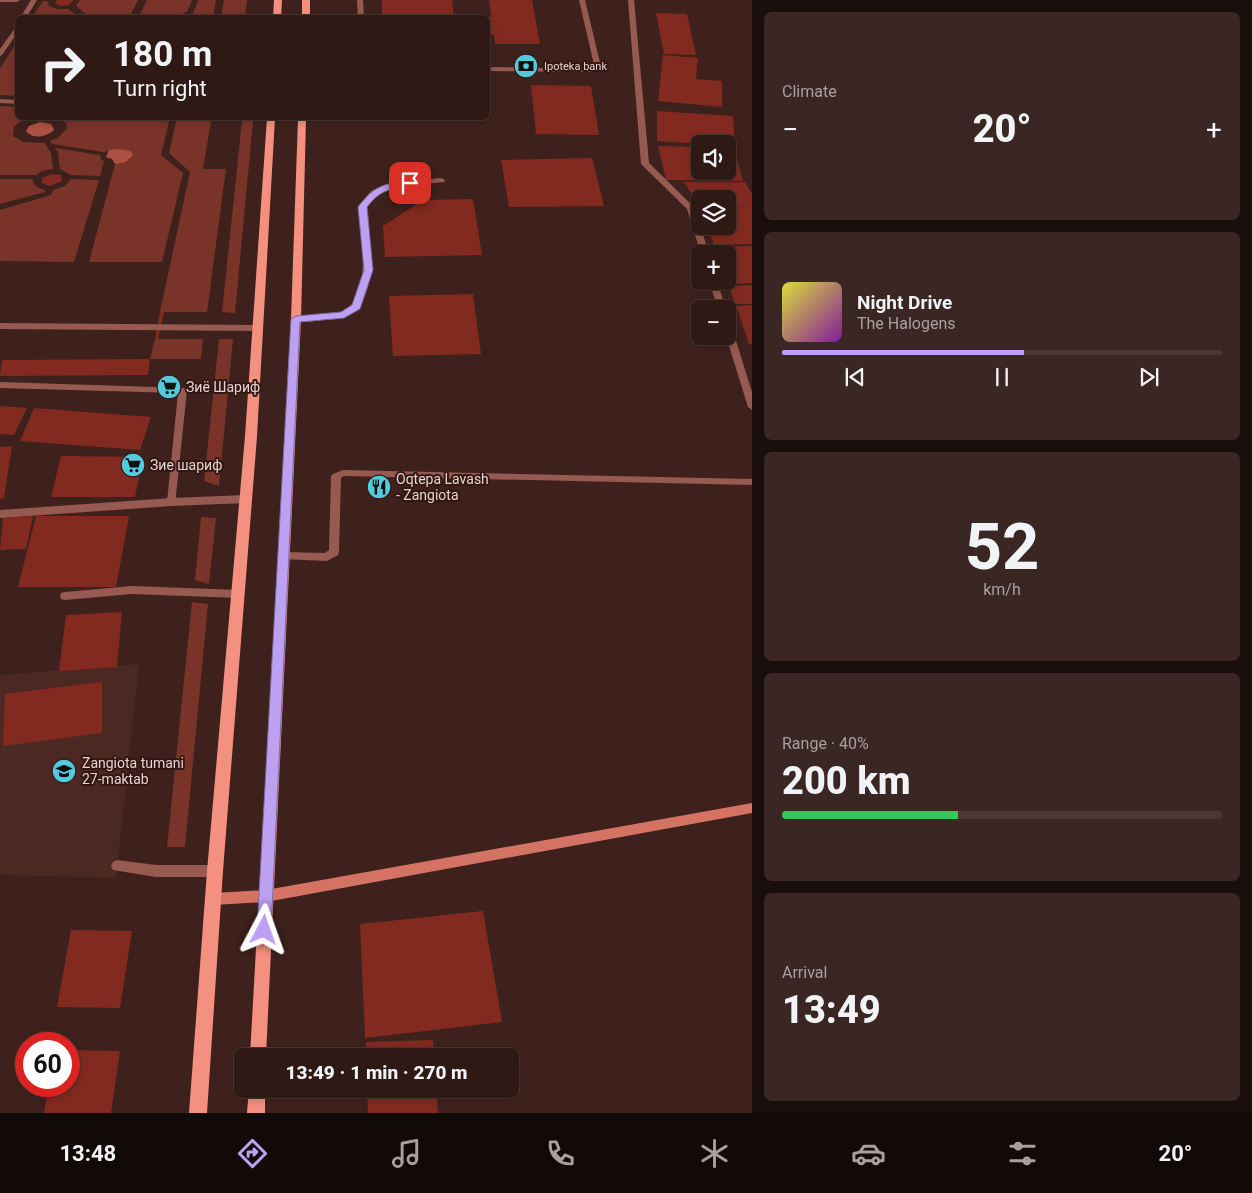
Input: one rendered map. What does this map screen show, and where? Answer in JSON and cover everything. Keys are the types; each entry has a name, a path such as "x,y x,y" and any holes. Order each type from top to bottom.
{"main road":[{"path":"277,15 278,0"},
{"path":"306,0 306,15"},
{"path":"198,1113 212,899 259,328 271,120"},
{"path":"258,1048 296,319 302,120"},
{"path":"212,899 266,896 752,808"},
{"path":"256,1113 257,1098"}],"street":[{"path":"0,0 17,0"},
{"path":"25,15 34,0"},
{"path":"360,0 361,15"},
{"path":"490,70 599,71 582,0"},
{"path":"631,0 645,164 690,208 702,245"},
{"path":"0,54 8,36 15,29"},
{"path":"0,101 15,102"},
{"path":"296,319 344,315 356,307 368,270 362,207 374,193 394,185 442,180"},
{"path":"0,326 259,328"},
{"path":"733,345 752,407"},
{"path":"0,385 184,390 172,502"},
{"path":"284,556 327,557 333,554 336,476 343,473 752,482"},
{"path":"0,514 172,502 246,499"},
{"path":"66,596 132,590 238,594"},
{"path":"117,866 156,871 215,871"}],"shaded area":[{"path":"80,0 138,0 130,15 87,15 76,6"},
{"path":"147,0 192,0 187,12 179,15 140,15"},
{"path":"198,0 216,0 213,15 189,15 193,14"},
{"path":"224,0 247,0 245,15 221,15"},
{"path":"43,1 48,1 49,6 57,9 68,9 76,15 33,15"},
{"path":"15,44 15,96 0,95 0,69"},
{"path":"0,106 15,107 15,120 24,120 14,127 13,136 23,142 45,143 51,153 53,169 42,171 36,175 0,175"},
{"path":"62,120 169,121 161,155 183,173 162,262 89,262 115,164 130,160 117,149 103,152 52,144 50,141 58,138 67,128 66,123"},
{"path":"176,121 211,121 203,169 226,169 207,312 160,312 190,172 169,153"},
{"path":"242,121 253,121 235,313 222,312"},
{"path":"40,122 51,124 54,130 40,136 32,136 26,131 29,126"},
{"path":"55,148 100,155 101,160 104,161 100,176 71,175 60,169 58,152"},
{"path":"109,150 131,151 133,155 126,162 115,164 112,159 106,157"},
{"path":"0,179 33,179 37,187 45,190 45,192 0,204"},
{"path":"71,179 99,180 74,262 0,261 0,210 51,195 53,190 65,186"},
{"path":"155,339 203,339 201,359 150,359"},
{"path":"219,339 233,339 219,486 204,481"},
{"path":"201,517 216,518 209,584 195,580"},
{"path":"192,602 208,604 185,847 167,847"},
{"name":"Zangiota tumani 27-maktab","path":"139,664 116,878 0,875 0,675"}],"building":[{"path":"57,0 73,1 69,5 60,6 55,3"},
{"path":"382,0 452,0 454,15 382,15"},
{"path":"489,0 532,0 540,44 495,44 494,35 490,35 491,17"},
{"path":"656,13 687,14 696,55 664,54"},
{"path":"663,55 698,58 696,79 722,81 722,107 658,101"},
{"path":"531,85 591,86 599,135 536,134"},
{"path":"657,111 733,116 734,135 691,135 691,143 657,141"},
{"path":"658,146 691,147 691,180 736,180 736,155 743,181 666,180"},
{"path":"592,158 604,206 509,207 501,160"},
{"path":"51,174 61,175 62,181 50,186 42,183 42,178"},
{"path":"684,182 745,182 752,194 752,244 714,245 710,235 736,235 736,207 750,206 736,206 736,190 691,190 691,193"},
{"path":"473,199 482,255 385,257 383,226 423,200"},
{"path":"736,246 752,246 752,283 736,284"},
{"path":"752,285 752,304 736,304 736,300 734,300 730,290 736,290 736,286"},
{"path":"473,294 481,354 393,356 389,296"},
{"path":"752,305 752,344 749,344 736,306"},
{"path":"160,312 164,312 158,339 155,339"},
{"path":"150,359 148,375 0,376 2,360"},
{"path":"0,406 27,408 14,435 0,434"},
{"path":"34,408 151,417 140,450 20,441"},
{"path":"12,446 4,498 0,499 0,447"},
{"path":"61,456 143,457 135,497 51,497"},
{"path":"33,516 26,549 0,550 3,518"},
{"path":"36,516 129,516 116,587 18,587"},
{"path":"122,612 117,667 59,671 66,615"},
{"path":"102,682 102,733 3,746 5,694"},
{"path":"483,911 502,1022 365,1038 360,924"},
{"path":"71,930 132,931 120,1008 57,1007"},
{"path":"433,1040 434,1048 366,1048 366,1042"},
{"path":"80,1050 120,1051 111,1113 44,1113 47,1097 80,1097"},
{"path":"367,1098 437,1098 438,1113 368,1113"}],"place":[{"name":"Ipoteka bank","path":"526,66"},
{"name":"Зиё Шариф","path":"169,387"},
{"name":"Зие шариф","path":"133,465"},
{"name":"Oqtepa Lavash - Zangiota","path":"379,487"},
{"name":"Zangiota tumani 27-maktab","path":"64,771"}],"route":[{"path":"264,930 296,319 344,315 356,307 368,270 362,207 374,193 394,185 410,183"}]}
